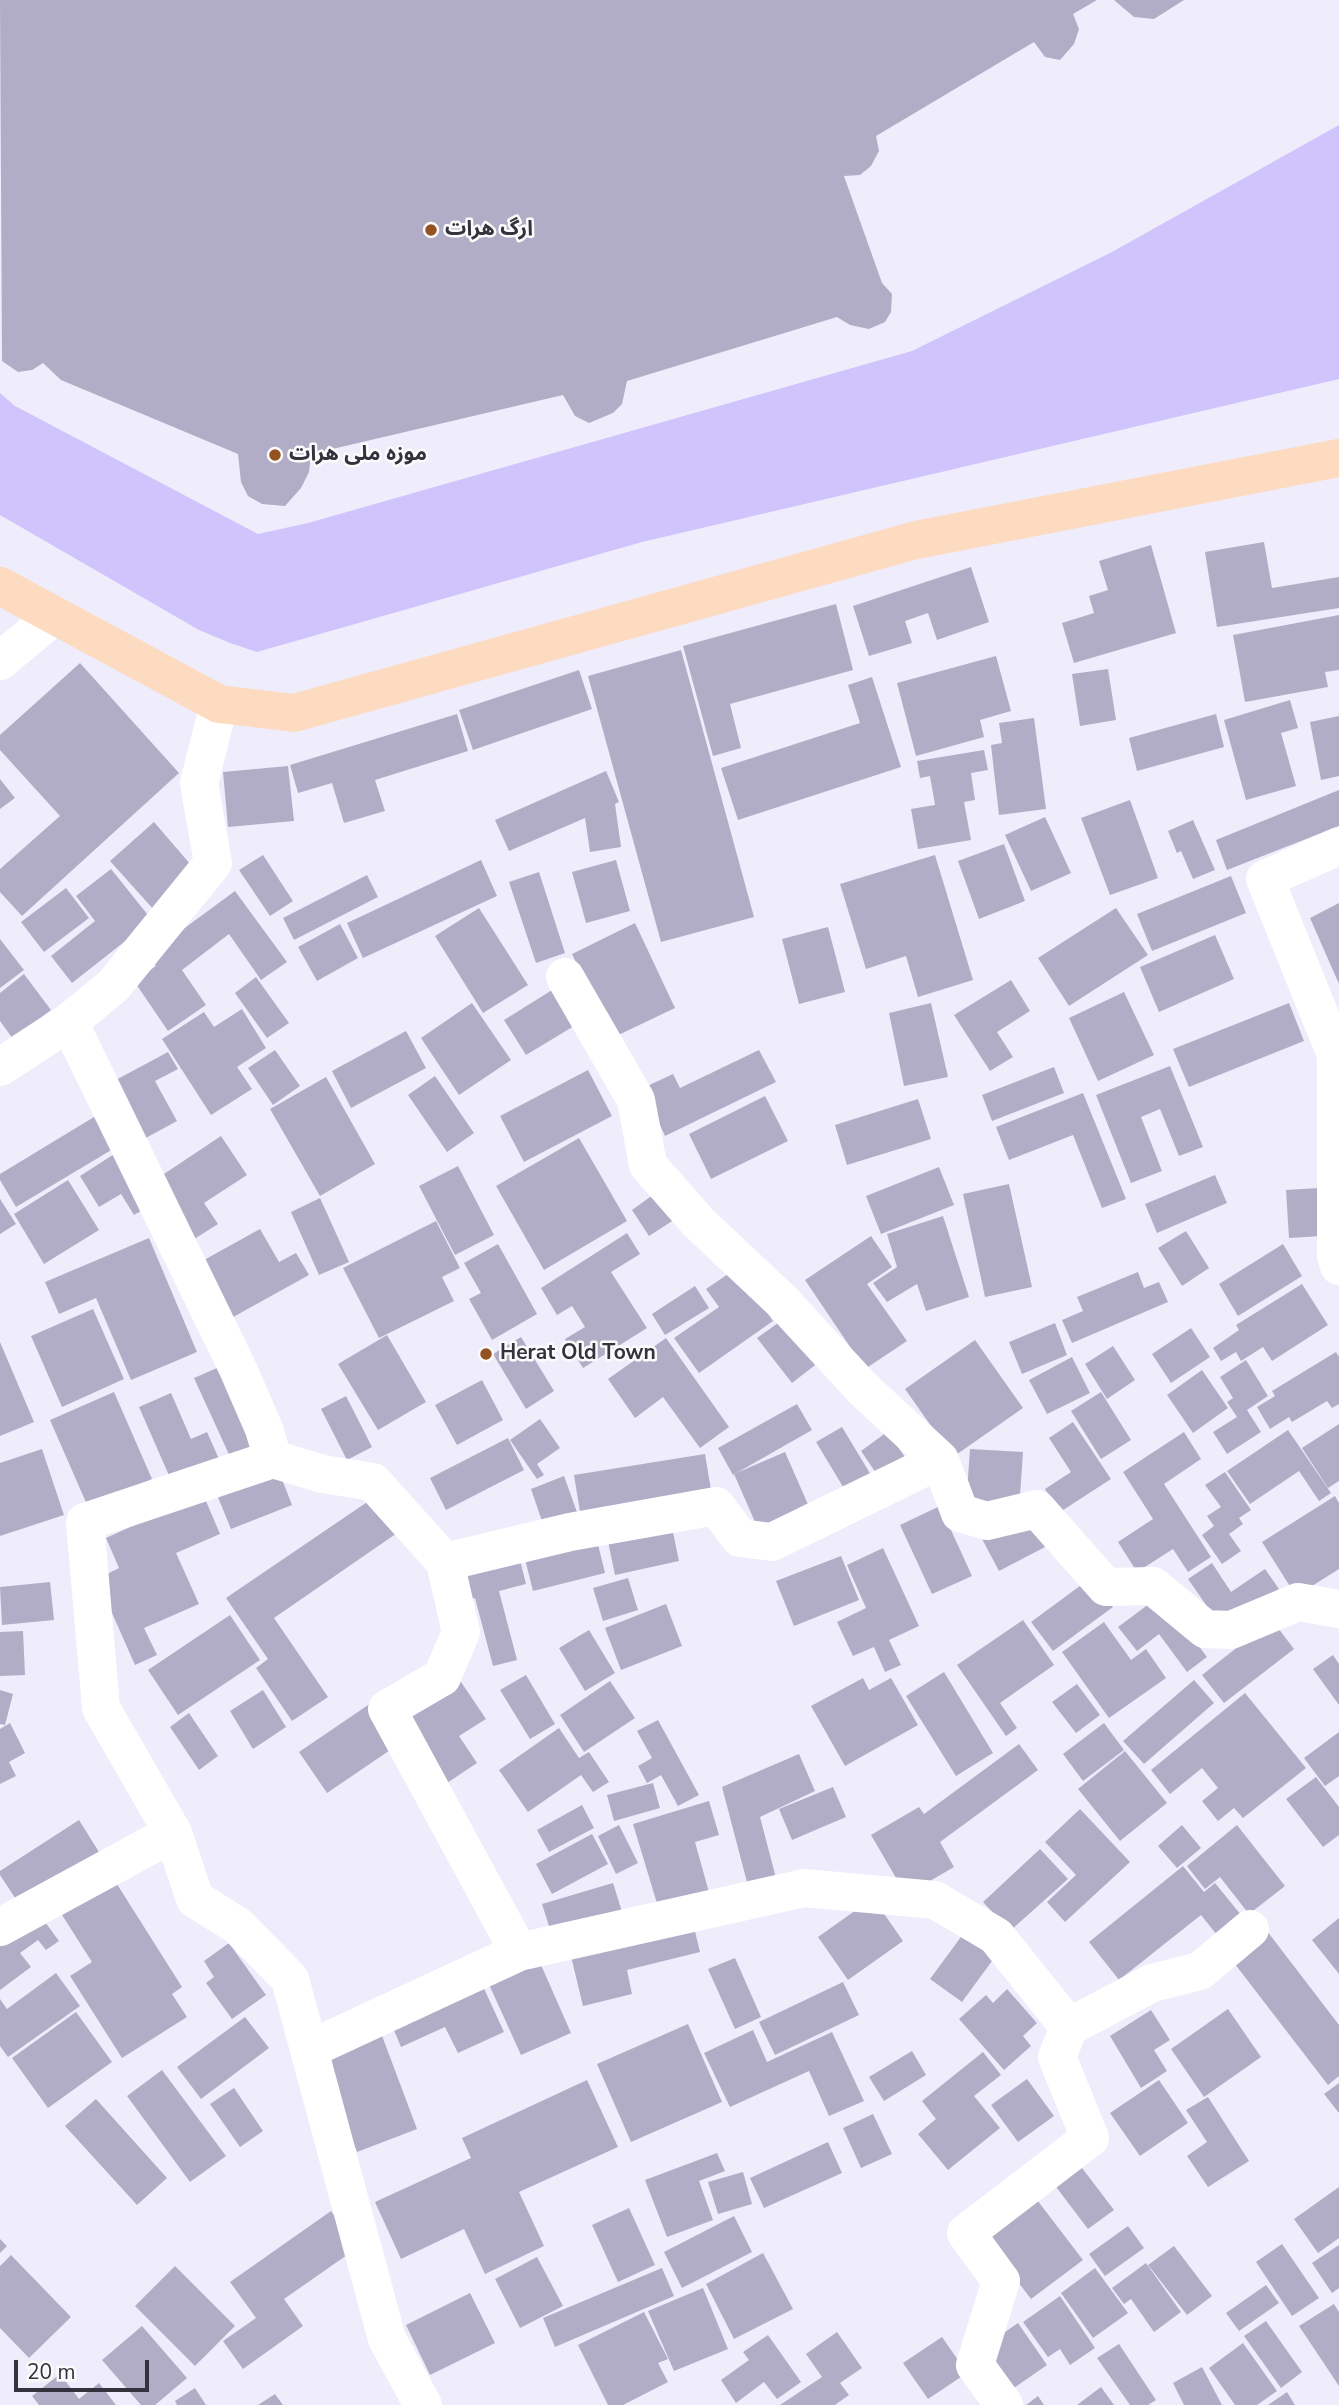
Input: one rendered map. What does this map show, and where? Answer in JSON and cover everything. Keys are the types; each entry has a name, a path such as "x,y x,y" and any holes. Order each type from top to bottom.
{"street":[{"path":"0,586 219,704 294,713 916,541 1339,458"},
{"path":"0,661 54,616"},
{"path":"0,1067 68,1022 113,986 214,863 198,783 219,704"},
{"path":"1339,846 1265,879 1336,1055 1336,1256 1339,1266"},
{"path":"565,977 636,1100 649,1165 699,1223 782,1301 863,1389 940,1460 960,1513 987,1521 1037,1509 1106,1587 1153,1586 1205,1629 1231,1630 1298,1602 1339,1609"},
{"path":"68,1022 238,1369 264,1429 273,1459"},
{"path":"422,2405 387,2339 290,1979 238,1926 195,1899 173,1833 101,1708 85,1522 273,1459 323,1474 373,1482 445,1562 461,1632 442,1677 387,1709 519,1952"},
{"path":"445,1562 570,1532 716,1506 740,1538 772,1542 940,1460"},
{"path":"0,1927 173,1833"},
{"path":"310,2049 519,1952 804,1888 935,1900 996,1936 1069,2027"},
{"path":"1004,2405 975,2365 1001,2281 966,2234 1090,2138 1056,2057 1069,2027 1152,1983 1200,1971 1250,1929"}],"shaded area":[{"path":"1339,125 1339,379 642,542 257,652 199,630 0,515 0,393 15,406 258,534 308,523 912,351 1112,252"}],"building":[{"name":"ارگ هرات","path":"0,0 1097,0 1073,14 1079,29 1074,44 1060,60 1045,57 1034,42 876,136 879,151 871,166 860,175 844,176 882,283 892,294 891,312 885,322 869,329 850,325 837,317 627,381 622,404 613,413 589,423 575,416 563,395 311,454 309,472 301,488 285,506 262,504 248,496 241,482 238,454 61,380 43,363 32,370 18,372 2,361"},
{"path":"1114,0 1184,0 1154,19 1134,17"},
{"path":"1264,542 1272,588 1339,577 1339,608 1217,627 1205,552"},
{"path":"1151,545 1176,633 1074,663 1062,623 1094,613 1089,596 1108,590 1099,561"},
{"path":"971,567 989,622 937,640 928,613 905,621 912,643 869,656 853,606"},
{"path":"836,604 853,670 730,704 741,748 713,756 683,646"},
{"path":"1339,615 1339,670 1325,672 1328,687 1245,702 1233,635"},
{"path":"681,650 754,917 661,942 588,676"},
{"path":"996,656 1011,711 980,720 984,737 916,756 897,683"},
{"path":"80,663 179,773 22,916 0,892 0,869 60,816 0,750 0,735"},
{"path":"1108,669 1116,720 1080,726 1072,674"},
{"path":"579,670 592,709 473,750 459,710"},
{"path":"872,677 901,767 738,820 721,768 860,723 848,685"},
{"path":"1290,700 1298,728 1281,733 1296,786 1246,800 1224,720"},
{"path":"457,714 468,751 375,780 385,811 344,823 332,783 298,793 290,765"},
{"path":"1216,714 1224,747 1137,771 1129,738"},
{"path":"1339,716 1339,776 1321,780 1310,722"},
{"path":"1034,718 1046,809 999,815 991,745 1002,743 999,723"},
{"path":"984,750 988,770 971,773 975,800 964,802 971,840 918,849 911,809 935,805 930,776 920,778 917,761"},
{"path":"288,766 294,821 228,827 223,772"},
{"path":"606,771 619,802 615,804 621,847 590,852 585,818 509,851 495,820"},
{"path":"0,779 15,798 0,809"},
{"path":"1339,790 1339,826 1227,870 1216,840"},
{"path":"1130,800 1158,878 1110,895 1081,818"},
{"path":"1045,817 1071,873 1031,891 1005,835"},
{"path":"1193,820 1215,870 1193,879 1181,851 1177,853 1168,831"},
{"path":"154,822 197,872 154,910 110,861"},
{"path":"1004,844 1025,901 979,919 958,861"},
{"path":"263,855 293,901 270,916 239,870"},
{"path":"935,855 973,980 918,997 906,956 866,969 840,884"},
{"path":"481,860 497,896 363,958 347,923"},
{"path":"616,860 630,911 586,923 572,872"},
{"path":"111,869 152,920 72,983 51,956 95,921 76,896"},
{"path":"539,872 565,953 536,963 509,882"},
{"path":"367,875 378,897 294,940 283,918"},
{"path":"1231,876 1246,913 1152,951 1137,914"},
{"path":"66,888 89,918 44,952 21,922"},
{"path":"235,891 287,962 261,980 229,934 182,970 206,1005 168,1031 134,981 156,966 148,955"},
{"path":"1339,903 1339,984 1310,918"},
{"path":"479,908 528,985 483,1013 435,936"},
{"path":"1116,908 1148,955 1069,1006 1038,958"},
{"path":"635,923 675,1008 612,1038 572,954"},
{"path":"340,924 358,958 317,981 298,947"},
{"path":"828,927 845,992 799,1004 782,939"},
{"path":"1215,935 1234,979 1159,1012 1140,967"},
{"path":"0,939 24,970 0,988"},
{"path":"24,974 51,1010 13,1039 0,1021 0,993"},
{"path":"256,977 289,1023 267,1038 235,993"},
{"path":"1011,980 1030,1011 997,1032 1013,1057 990,1071 954,1015"},
{"path":"557,987 579,1023 526,1055 504,1020"},
{"path":"1124,992 1154,1055 1098,1081 1069,1018"},
{"path":"472,1003 511,1060 459,1095 421,1038"},
{"path":"931,1003 948,1077 904,1086 889,1013"},
{"path":"1289,1003 1304,1041 1189,1087 1173,1049"},
{"path":"242,1009 266,1048 237,1067 252,1089 211,1115 162,1039 204,1012 214,1027"},
{"path":"406,1031 426,1068 351,1108 332,1071"},
{"path":"275,1050 300,1086 273,1105 248,1068"},
{"path":"759,1050 776,1082 665,1136 643,1088 673,1074 680,1088"},
{"path":"168,1052 178,1069 155,1081 177,1121 142,1140 112,1082"},
{"path":"1170,1066 1203,1147 1179,1156 1160,1109 1141,1117 1162,1171 1131,1183 1096,1095"},
{"path":"1054,1067 1064,1093 992,1121 982,1095"},
{"path":"588,1070 612,1116 524,1162 500,1116"},
{"path":"435,1076 474,1133 447,1152 408,1095"},
{"path":"326,1077 375,1164 320,1196 270,1109"},
{"path":"1083,1093 1126,1199 1102,1208 1073,1135 1009,1160 996,1127"},
{"path":"765,1096 788,1141 711,1179 689,1134"},
{"path":"918,1099 931,1139 847,1165 835,1125"},
{"path":"99,1114 118,1146 16,1207 0,1180 0,1174"},
{"path":"221,1136 247,1175 204,1203 218,1224 191,1241 152,1182"},
{"path":"579,1138 627,1221 544,1270 496,1186"},
{"path":"119,1151 153,1204 134,1215 121,1194 99,1207 80,1176"},
{"path":"458,1166 494,1235 455,1255 419,1186"},
{"path":"939,1167 954,1205 881,1234 866,1196"},
{"path":"1215,1175 1227,1203 1157,1233 1145,1204"},
{"path":"68,1180 99,1230 44,1264 14,1214"},
{"path":"1009,1184 1032,1287 985,1297 963,1194"},
{"path":"1319,1188 1322,1236 1289,1238 1286,1190"},
{"path":"661,1189 680,1216 649,1236 632,1210"},
{"path":"320,1198 349,1262 319,1275 291,1212"},
{"path":"0,1199 16,1224 0,1234"},
{"path":"943,1216 969,1297 926,1311 917,1284 887,1302 873,1283 897,1267 887,1234"},
{"path":"436,1221 460,1268 442,1277 454,1301 379,1338 343,1268"},
{"path":"260,1229 279,1262 296,1253 309,1275 226,1321 195,1265"},
{"path":"1186,1231 1209,1268 1182,1286 1158,1248"},
{"path":"627,1233 640,1254 611,1272 647,1328 583,1368 565,1339 585,1327 572,1306 557,1315 541,1288"},
{"path":"871,1236 892,1267 867,1284 907,1341 865,1369 805,1280"},
{"path":"149,1238 197,1352 131,1380 96,1298 59,1314 45,1282"},
{"path":"498,1244 537,1314 492,1340 469,1299 481,1293 464,1263"},
{"path":"1283,1244 1302,1276 1238,1316 1219,1284"},
{"path":"737,1268 773,1321 699,1373 674,1338 719,1307 706,1289"},
{"path":"1138,1272 1144,1288 1159,1282 1168,1302 1072,1343 1062,1320 1083,1311 1077,1297"},
{"path":"1302,1284 1328,1325 1272,1361 1263,1347 1241,1361 1236,1352 1221,1361 1213,1348 1239,1330 1236,1325"},
{"path":"695,1286 709,1308 665,1335 652,1314"},
{"path":"93,1309 124,1379 62,1407 31,1336"},
{"path":"785,1318 819,1362 792,1383 757,1338"},
{"path":"1055,1323 1067,1355 1022,1374 1009,1342"},
{"path":"1191,1328 1210,1357 1171,1383 1152,1354"},
{"path":"387,1335 426,1402 378,1430 338,1364"},
{"path":"521,1337 554,1391 526,1409 493,1354"},
{"path":"666,1338 729,1427 700,1448 663,1397 635,1418 608,1379"},
{"path":"975,1340 1023,1408 953,1457 905,1389"},
{"path":"0,1342 34,1422 0,1436"},
{"path":"1113,1346 1135,1380 1107,1399 1085,1364"},
{"path":"1336,1352 1339,1357 1339,1404 1332,1408 1327,1401 1292,1422 1289,1417 1270,1429 1257,1407 1275,1396 1272,1391"},
{"path":"1072,1357 1090,1393 1047,1414 1029,1380"},
{"path":"1246,1360 1268,1396 1247,1410 1261,1432 1227,1454 1213,1432 1237,1417 1227,1402 1233,1398 1220,1377"},
{"path":"226,1364 263,1447 232,1461 194,1378"},
{"path":"1202,1370 1228,1408 1193,1433 1167,1395"},
{"path":"482,1380 503,1420 457,1445 435,1405"},
{"path":"114,1392 152,1479 88,1507 50,1420"},
{"path":"1101,1392 1131,1440 1101,1459 1071,1411"},
{"path":"171,1393 191,1439 207,1432 219,1459 171,1480 139,1407"},
{"path":"346,1396 372,1447 347,1460 321,1409"},
{"path":"797,1404 812,1430 733,1475 718,1448"},
{"path":"540,1419 560,1448 537,1464 544,1475 537,1479 510,1440"},
{"path":"1073,1422 1111,1479 1060,1512 1045,1489 1071,1472 1049,1438"},
{"path":"1339,1424 1339,1481 1328,1488 1302,1448"},
{"path":"842,1427 874,1480 848,1495 816,1442"},
{"path":"1288,1430 1331,1493 1319,1501 1299,1471 1250,1504 1227,1471"},
{"path":"887,1432 905,1457 878,1476 861,1451"},
{"path":"1184,1432 1201,1459 1164,1484 1211,1557 1188,1572 1173,1549 1137,1572 1118,1542 1153,1519 1123,1472"},
{"path":"508,1438 524,1470 446,1510 430,1478"},
{"path":"42,1449 64,1515 0,1536 0,1463"},
{"path":"970,1449 1023,1452 1019,1510 966,1506"},
{"path":"785,1452 810,1509 759,1531 734,1474"},
{"path":"705,1454 712,1496 581,1518 574,1475"},
{"path":"276,1464 292,1505 231,1529 215,1490"},
{"path":"1225,1472 1251,1510 1239,1518 1243,1524 1229,1534 1241,1551 1222,1564 1202,1535 1214,1526 1207,1516 1221,1507 1205,1485"},
{"path":"564,1476 578,1515 544,1527 531,1489"},
{"path":"203,1494 220,1534 176,1553 199,1604 144,1628 157,1655 135,1665 97,1579 119,1568 106,1538"},
{"path":"376,1496 400,1531 274,1618 328,1697 292,1721 256,1668 268,1659 226,1598"},
{"path":"1335,1496 1339,1503 1339,1569 1296,1596 1262,1542"},
{"path":"940,1506 972,1576 932,1594 900,1525"},
{"path":"1026,1513 1045,1547 999,1571 981,1537"},
{"path":"670,1518 679,1561 615,1575 606,1532"},
{"path":"595,1532 605,1573 533,1591 523,1551"},
{"path":"883,1548 919,1626 889,1640 901,1665 885,1672 874,1647 853,1656 837,1622 866,1608 847,1565"},
{"path":"518,1552 526,1584 499,1591 517,1660 493,1666 475,1598 464,1601 456,1569"},
{"path":"841,1556 859,1600 794,1626 776,1581"},
{"path":"1212,1563 1231,1592 1265,1569 1279,1589 1222,1628 1188,1579"},
{"path":"1092,1577 1113,1607 1053,1651 1031,1622"},
{"path":"628,1578 638,1610 603,1621 593,1588"},
{"path":"50,1582 54,1620 2,1625 0,1587"},
{"path":"1161,1595 1207,1657 1187,1672 1159,1634 1137,1651 1118,1627"},
{"path":"666,1604 682,1646 621,1670 605,1628"},
{"path":"230,1615 260,1660 178,1715 148,1670"},
{"path":"1023,1620 1054,1665 1000,1703 1017,1728 1006,1736 957,1665"},
{"path":"1272,1620 1294,1649 1224,1703 1202,1675"},
{"path":"1104,1622 1131,1660 1146,1649 1166,1678 1109,1718 1062,1652"},
{"path":"589,1630 615,1673 585,1691 559,1648"},
{"path":"23,1631 25,1675 0,1676 0,1632"},
{"path":"1333,1655 1339,1664 1339,1705 1313,1669"},
{"path":"944,1672 993,1753 956,1776 906,1696"},
{"path":"526,1675 555,1724 530,1739 500,1690"},
{"path":"457,1676 486,1719 459,1736 477,1763 444,1785 398,1714"},
{"path":"863,1678 869,1690 891,1678 918,1725 845,1766 811,1706"},
{"path":"1194,1680 1214,1703 1144,1764 1123,1741"},
{"path":"610,1681 635,1718 584,1752 560,1715"},
{"path":"1077,1684 1100,1715 1076,1733 1052,1702"},
{"path":"0,1690 13,1694 5,1725 0,1724"},
{"path":"263,1690 286,1727 253,1749 230,1711"},
{"path":"1245,1693 1306,1768 1243,1818 1234,1808 1218,1821 1202,1801 1218,1788 1202,1768 1170,1794 1151,1770"},
{"path":"374,1701 402,1742 327,1793 299,1752"},
{"path":"189,1713 218,1756 199,1770 170,1727"},
{"path":"658,1720 699,1795 678,1806 661,1775 647,1783 638,1766 652,1758 637,1731"},
{"path":"10,1723 25,1753 9,1762 16,1776 0,1784 0,1729"},
{"path":"1104,1723 1124,1750 1083,1781 1063,1754"},
{"path":"559,1728 579,1758 589,1752 609,1782 593,1792 581,1775 528,1812 499,1770"},
{"path":"1339,1732 1339,1776 1325,1786 1304,1758"},
{"path":"1019,1744 1038,1770 940,1842 954,1867 906,1895 871,1835 919,1807 924,1814"},
{"path":"1125,1751 1167,1803 1120,1841 1078,1789"},
{"path":"799,1754 815,1791 760,1817 776,1878 748,1886 722,1787"},
{"path":"1316,1777 1339,1807 1339,1835 1323,1847 1286,1799"},
{"path":"653,1783 660,1808 614,1821 607,1795"},
{"path":"833,1787 846,1817 792,1840 779,1809"},
{"path":"709,1801 719,1835 695,1842 710,1896 659,1910 633,1824"},
{"path":"582,1805 594,1828 549,1852 537,1830"},
{"path":"1080,1809 1130,1862 1065,1922 1047,1902 1076,1875 1045,1842"},
{"path":"79,1820 99,1852 19,1904 0,1871"},
{"path":"619,1825 638,1863 616,1874 598,1836"},
{"path":"1182,1825 1201,1848 1177,1868 1158,1846"},
{"path":"1237,1825 1285,1886 1249,1914 1220,1877 1205,1889 1187,1866"},
{"path":"592,1834 608,1864 552,1894 536,1864"},
{"path":"1040,1849 1068,1879 1010,1931 983,1902"},
{"path":"1183,1866 1204,1892 1215,1883 1241,1915 1217,1935 1201,1915 1119,1980 1089,1942"},
{"path":"115,1881 182,1987 172,1994 187,2017 122,2058 70,1976 92,1962 62,1915"},
{"path":"613,1883 624,1918 553,1939 542,1904"},
{"path":"873,1898 903,1941 848,1980 818,1937"},
{"path":"40,1915 59,1941 46,1950 38,1940 20,1953 31,1967 0,1990 0,1944"},
{"path":"1339,1918 1339,1974 1312,1940"},
{"path":"692,1919 700,1952 627,1970 632,1994 583,2006 569,1948"},
{"path":"969,1926 1000,1950 962,2002 930,1979"},
{"path":"1267,1931 1339,2025 1339,2076 1328,2085 1231,1959"},
{"path":"229,1943 266,1995 232,2019 206,1983 214,1977 204,1961"},
{"path":"538,1958 571,2033 521,2055 487,1980"},
{"path":"735,1958 761,2017 735,2029 708,1969"},
{"path":"56,1973 80,2006 8,2057 0,2046 0,1999 7,2009"},
{"path":"481,1982 504,2032 458,2053 445,2027 401,2047 391,2023"},
{"path":"843,1982 859,2015 775,2055 759,2022"},
{"path":"1007,1989 1037,2023 1023,2036 1031,2046 1004,2070 959,2019 986,1995 993,2003"},
{"path":"1228,2009 1261,2057 1204,2097 1171,2049"},
{"path":"1151,2010 1170,2040 1154,2050 1167,2071 1141,2088 1110,2036"},
{"path":"76,2012 112,2062 48,2108 12,2058"},
{"path":"245,2017 269,2048 201,2099 177,2067"},
{"path":"688,2024 722,2102 631,2142 597,2064"},
{"path":"753,2030 767,2062 832,2032 864,2101 829,2116 809,2071 730,2107 704,2053"},
{"path":"381,2033 417,2129 357,2152 321,2056"},
{"path":"912,2051 926,2075 884,2101 869,2077"},
{"path":"983,2052 1001,2075 974,2096 1000,2128 948,2170 918,2134 936,2119 922,2101"},
{"path":"162,2070 226,2156 190,2182 127,2096"},
{"path":"1027,2079 1054,2116 1018,2142 991,2105"},
{"path":"587,2080 618,2147 519,2192 544,2246 485,2274 464,2229 401,2259 375,2202 471,2158 462,2138"},
{"path":"1159,2080 1188,2123 1140,2156 1110,2113"},
{"path":"1339,2083 1339,2113 1324,2094"},
{"path":"234,2088 263,2131 240,2147 210,2104"},
{"path":"1208,2097 1249,2161 1208,2187 1187,2156 1207,2142 1186,2110"},
{"path":"96,2099 167,2178 137,2205 65,2126"},
{"path":"873,2114 892,2154 861,2168 843,2128"},
{"path":"828,2142 842,2173 764,2208 750,2178"},
{"path":"717,2153 725,2171 699,2181 713,2220 667,2237 645,2180"},
{"path":"1076,2160 1114,2210 1088,2229 1050,2179"},
{"path":"743,2172 752,2204 718,2214 708,2182"},
{"path":"1339,2187 1339,2238 1318,2253 1294,2219"},
{"path":"1034,2196 1083,2260 1031,2299 983,2236"},
{"path":"629,2208 655,2265 618,2282 592,2225"},
{"path":"331,2211 357,2248 284,2299 303,2326 243,2369 223,2341 256,2318 230,2282"},
{"path":"734,2216 752,2252 682,2288 664,2252"},
{"path":"1128,2226 1144,2248 1105,2276 1089,2254"},
{"path":"0,2239 7,2246 0,2253"},
{"path":"1282,2244 1319,2298 1292,2316 1256,2262"},
{"path":"1339,2245 1339,2288 1332,2293 1312,2263"},
{"path":"1174,2246 1212,2296 1187,2315 1148,2265"},
{"path":"763,2253 793,2309 734,2339 706,2284"},
{"path":"11,2255 71,2317 29,2358 0,2328 0,2266"},
{"path":"537,2257 563,2306 520,2328 495,2279"},
{"path":"1146,2263 1181,2312 1154,2332 1131,2299 1124,2304 1112,2288"},
{"path":"175,2266 235,2326 195,2366 135,2306"},
{"path":"662,2268 674,2296 555,2347 543,2318"},
{"path":"1095,2268 1128,2313 1093,2338 1061,2293"},
{"path":"1266,2285 1279,2303 1239,2331 1226,2313"},
{"path":"703,2288 728,2349 674,2371 648,2311"},
{"path":"470,2293 495,2343 430,2375 406,2325"},
{"path":"1060,2296 1095,2348 1070,2365 1060,2349 1048,2357 1023,2322"},
{"path":"1334,2304 1339,2312 1339,2386 1299,2326"},
{"path":"644,2312 668,2359 658,2363 668,2382 623,2405 608,2405 578,2345"},
{"path":"1266,2321 1302,2372 1281,2388 1244,2336"},
{"path":"1018,2323 1047,2365 1011,2390 982,2348"},
{"path":"142,2326 187,2378 155,2405 141,2405 102,2360"},
{"path":"837,2332 862,2368 840,2383 849,2395 835,2405 780,2405 822,2377 806,2354"},
{"path":"768,2335 801,2382 777,2399 764,2382 736,2403 721,2380 749,2360 743,2352"},
{"path":"942,2337 967,2373 928,2399 903,2363"},
{"path":"1243,2343 1277,2391 1257,2405 1235,2405 1209,2368"},
{"path":"1119,2344 1156,2400 1148,2405 1130,2405 1097,2358"},
{"path":"1202,2367 1222,2405 1184,2405 1173,2383"},
{"path":"60,2374 79,2399 99,2383 116,2405 39,2405 32,2396"},
{"path":"1101,2387 1114,2405 1077,2405"},
{"path":"195,2388 206,2405 177,2405 175,2401"},
{"path":"1287,2392 1295,2405 1268,2405"},
{"path":"275,2394 283,2405 258,2405"},
{"path":"1038,2396 1044,2405 1026,2405"}],"place":[{"name":"ارگ هرات","path":"431,230"},
{"name":"موزه ملی هرات","path":"275,455"},
{"name":"Herat Old Town","path":"486,1354"}]}
